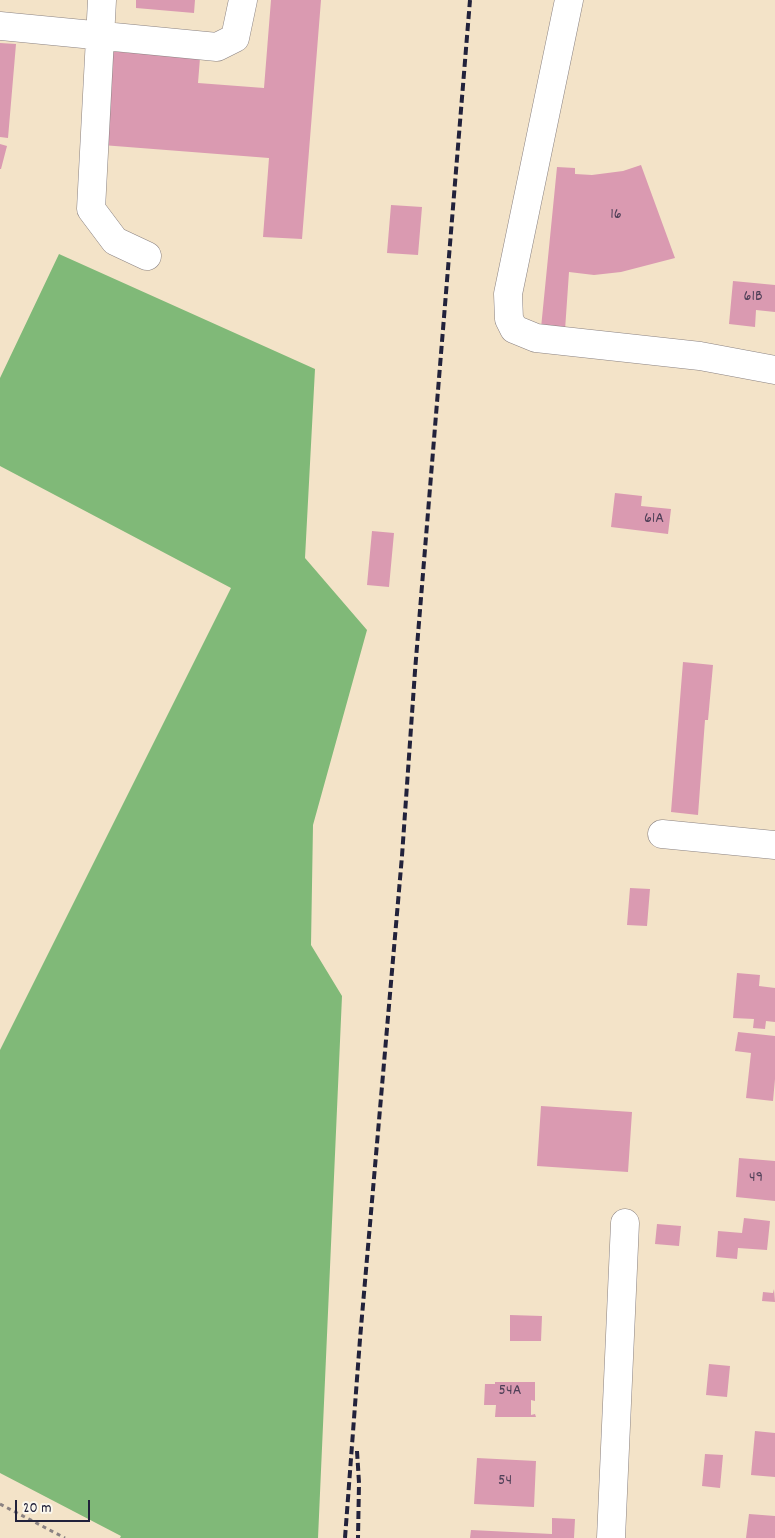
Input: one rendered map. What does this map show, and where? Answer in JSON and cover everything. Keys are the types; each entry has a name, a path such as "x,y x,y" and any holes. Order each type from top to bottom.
{"street":[{"path":"102,0 91,209 115,241 147,256"},
{"path":"0,26 217,47 234,38 243,0"},
{"path":"569,0 508,294 509,320 514,329 536,338 700,356 775,370"},
{"path":"662,834 775,845"},
{"path":"611,1538 626,1223"}],"path":[{"path":"0,1504 65,1538"}],"green space":[{"path":"59,254 315,369 305,558 367,630 313,825 311,945 342,996 318,1538 120,1538 121,1536 0,1473 0,1050 231,588 0,466 0,378"}],"building":[{"path":"136,0 195,0 194,13 136,8"},
{"path":"271,0 321,0 302,239 263,237 269,158 102,145 109,51 200,58 198,83 264,88"},
{"path":"0,43 16,44 8,138 0,137"},
{"path":"0,144 7,146 1,169 0,169"},
{"path":"641,165 675,258 621,272 594,275 569,272 565,330 541,328 557,167 575,168 575,174 592,175 623,171"},
{"path":"391,205 422,207 418,255 387,253"},
{"path":"733,281 775,285 775,312 756,310 755,327 729,324"},
{"path":"615,493 642,496 641,506 671,509 668,534 611,527"},
{"path":"372,531 394,533 389,587 367,585"},
{"path":"683,662 713,665 708,720 705,720 698,815 671,812"},
{"path":"630,888 650,889 647,926 627,925"},
{"path":"737,973 760,975 759,986 775,988 775,1022 766,1021 765,1029 753,1028 754,1019 733,1018"},
{"path":"738,1032 775,1036 773,1101 746,1098 751,1053 735,1051"},
{"path":"541,1106 632,1112 628,1172 537,1166"},
{"path":"739,1158 775,1161 775,1201 736,1197"},
{"path":"744,1218 770,1221 767,1250 738,1248 737,1259 716,1257 718,1231 742,1233"},
{"path":"657,1224 681,1226 679,1246 655,1244"},
{"path":"774,1289 775,1302 762,1301 763,1292 773,1293"},
{"path":"510,1315 542,1316 541,1341 510,1341"},
{"path":"709,1364 730,1366 727,1397 706,1395"},
{"path":"495,1382 535,1382 535,1401 531,1400 531,1415 535,1414 536,1417 495,1417 496,1405 484,1405 485,1384 495,1384"},
{"path":"755,1431 775,1433 775,1477 751,1475"},
{"path":"705,1454 723,1455 720,1488 702,1486"},
{"path":"477,1458 536,1461 534,1507 474,1504"},
{"path":"749,1514 775,1516 775,1538 746,1538"},
{"path":"552,1518 575,1519 574,1538 470,1538 471,1530 552,1534"}],"railway":[{"path":"345,1538 360,1339 402,856 415,671 470,0"},
{"path":"357,1451 359,1483 358,1538"}]}
